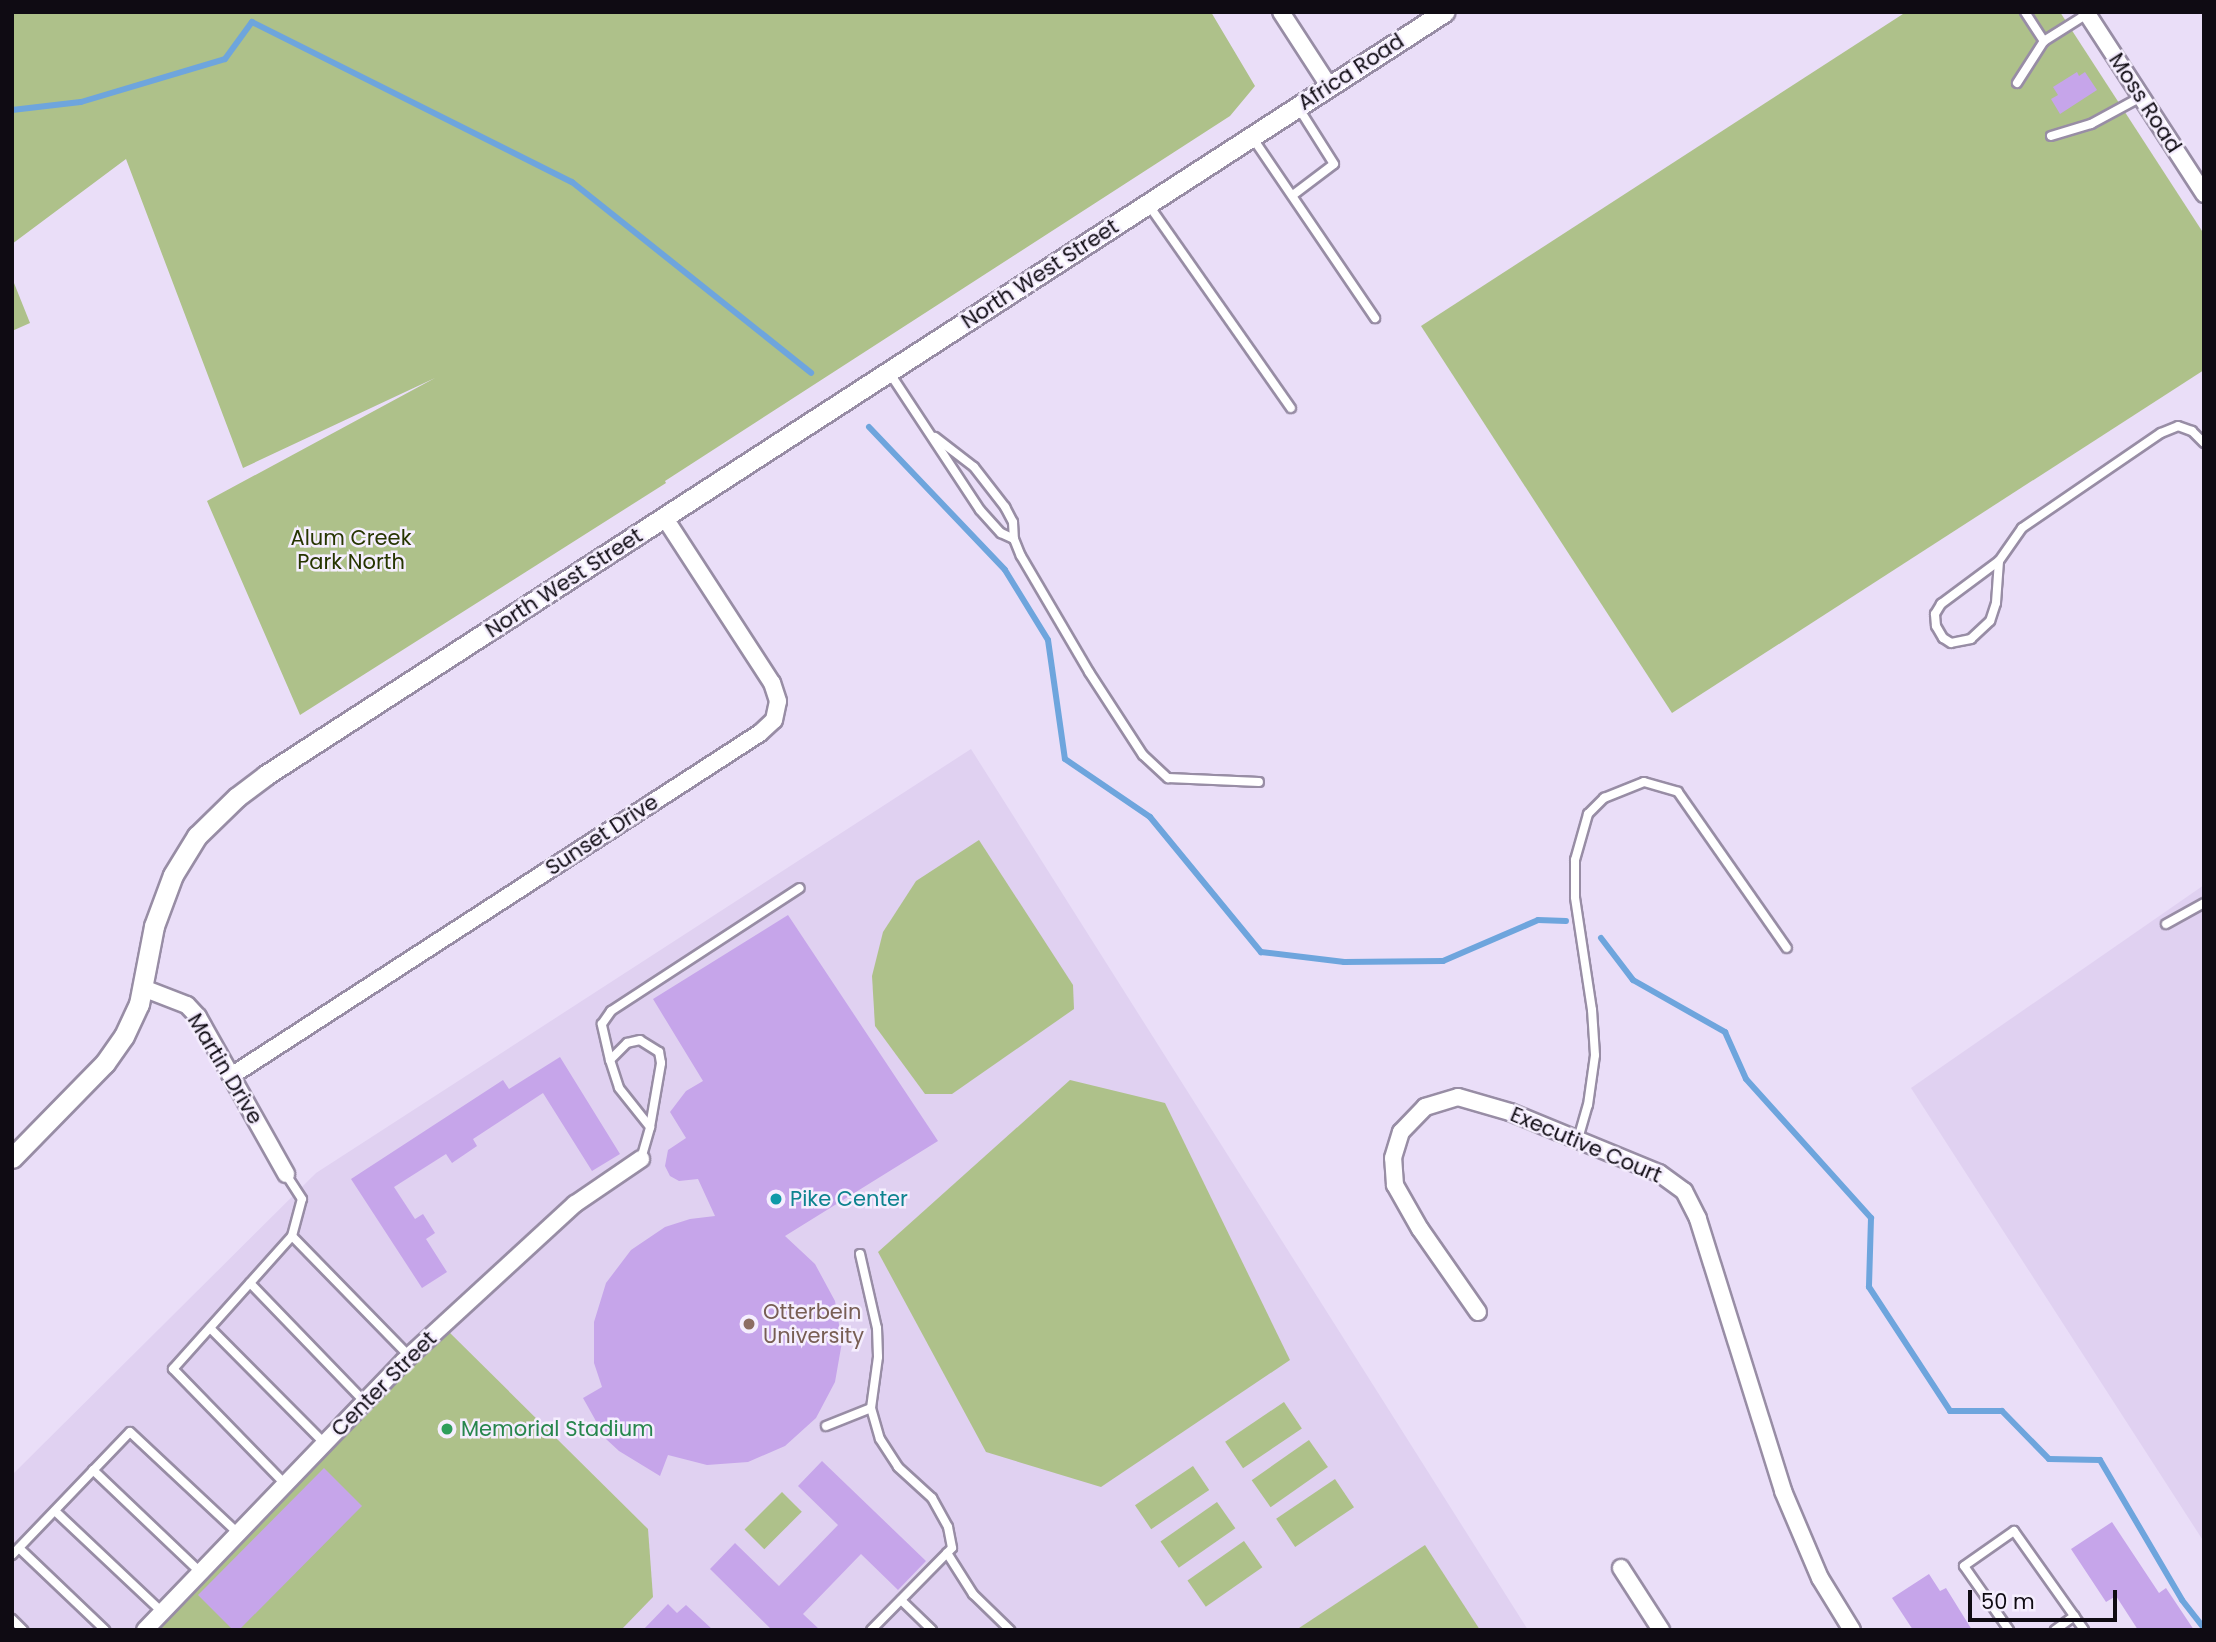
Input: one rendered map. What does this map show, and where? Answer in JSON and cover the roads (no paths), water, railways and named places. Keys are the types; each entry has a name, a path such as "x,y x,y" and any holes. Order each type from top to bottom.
{"street":[{"path":"1281,12 1329,86"},
{"name":"Africa Road","path":"1255,134 1444,12"},
{"name":"Moss Road","path":"2086,13 2204,194"},
{"name":"North West Street","path":"13,1157 104,1063 133,1020 143,988 154,926 173,874 197,836 237,797 266,775 1255,134"},
{"name":"Sunset Drive","path":"231,1076 760,733 774,720 778,701 772,683 665,518"},
{"name":"Martin Drive","path":"143,988 187,1005 286,1174"},
{"name":"Executive Court","path":"1478,1312 1420,1229 1395,1185 1393,1158 1401,1132 1425,1107 1458,1097 1510,1112 1659,1173 1684,1191 1698,1219 1783,1491 1820,1578 1852,1630"},
{"name":"Center Street","path":"145,1630 409,1356 575,1204 641,1159"},
{"path":"1621,1568 1661,1630"}],"lane":[{"path":"2025,12 2044,41"},
{"path":"2017,83 2044,41 2086,13"},
{"path":"2051,136 2091,124 2141,97"},
{"path":"1293,195 1334,164 1298,107"},
{"path":"1255,134 1375,318"},
{"path":"1148,204 1291,408"},
{"path":"889,372 935,437 954,476 1001,533 1014,539"},
{"path":"1999,561 1996,603 1990,621 1971,639 1951,643 1943,639 1936,626 1935,614 1941,604 1999,561 2022,528 2161,433 2178,426 2192,431 2204,443"},
{"path":"935,437 964,457 989,486 1013,522 1014,539 1089,672 1143,755 1168,778 1259,782"},
{"path":"1578,1139 1588,1105 1595,1055 1575,860 1588,814 1604,798 1644,782 1678,792 1787,948"},
{"path":"650,1127 619,1088 602,1024 611,1011 800,888"},
{"path":"2166,924 2204,904"},
{"path":"610,1060 627,1043 640,1040 659,1052 661,1063 650,1127 641,1159"},
{"path":"286,1174 302,1199 292,1236 174,1365 174,1373 286,1485"},
{"path":"292,1236 409,1356"},
{"path":"860,1254 877,1328 878,1357 871,1408 880,1439 898,1467 932,1498 948,1527 952,1548 871,1630"},
{"path":"250,1283 365,1402"},
{"path":"209,1328 324,1444"},
{"path":"826,1426 871,1408"},
{"path":"12,1555 130,1432 239,1534"},
{"path":"93,1470 201,1573"},
{"path":"55,1511 162,1612"},
{"path":"2009,1630 1964,1566 2014,1531 2084,1630"},
{"path":"19,1548 105,1630"},
{"path":"947,1553 973,1594 1010,1630"},
{"path":"901,1600 932,1630"},
{"path":"2055,1630 2074,1616"},
{"path":"12,1619 23,1630"}],"waterway":[{"path":"12,110 81,102 225,59 252,22 572,182 811,373"},
{"path":"869,427 1005,570 1048,640 1065,759 1150,817 1261,952 1344,962 1443,961 1538,920 1566,921"},
{"path":"1601,938 1633,980 1725,1032 1746,1079 1871,1218 1869,1287 1950,1411 2002,1411 2049,1459 2100,1460 2182,1600 2204,1628"}],"place":[{"name":"Pike Center","path":"776,1199"},
{"name":"Otterbein University","path":"749,1324"},
{"name":"Memorial Stadium","path":"447,1429"}],"park label":[{"name":"Alum Creek Park North","path":"351,550"}]}
